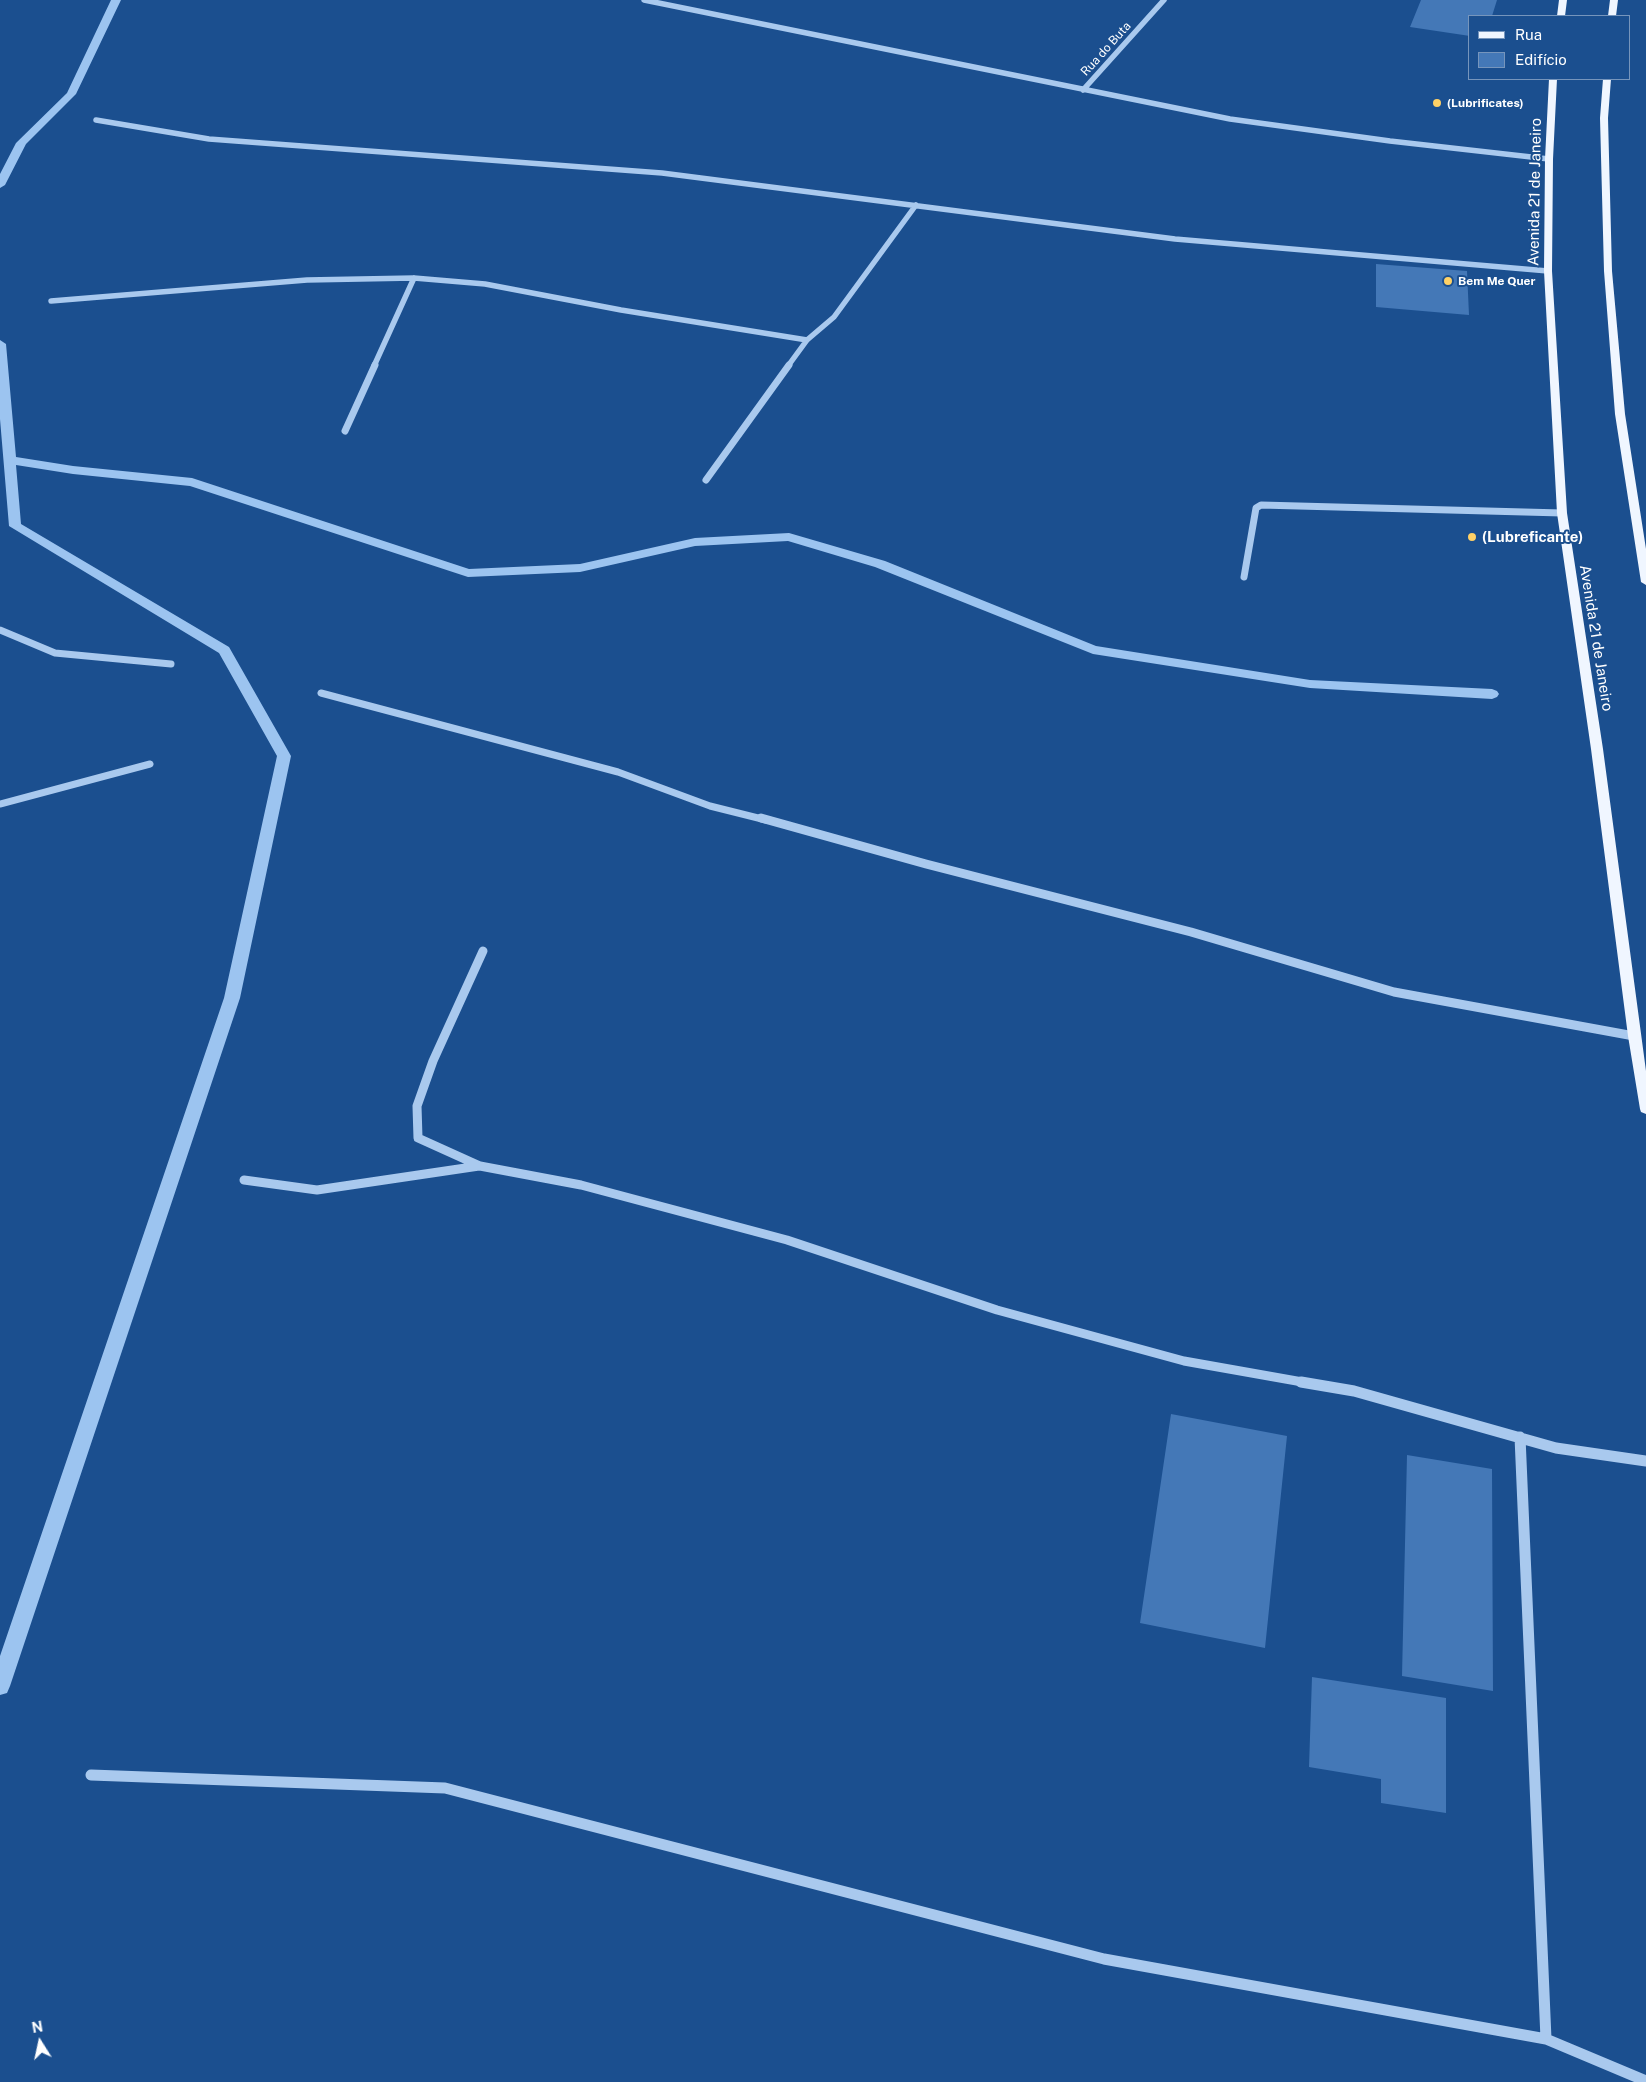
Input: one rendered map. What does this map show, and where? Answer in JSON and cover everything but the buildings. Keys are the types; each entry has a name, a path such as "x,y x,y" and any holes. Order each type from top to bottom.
{"main road":[{"path":"1561,15 1563,0"},
{"path":"1612,15 1614,0"},
{"name":"Avenida 21 de Janeiro","path":"1554,80 1549,160 1548,271 1562,513 1597,749 1634,1036 1646,1109"},
{"path":"1607,80 1604,118 1608,271 1620,414 1646,582"}],"street":[{"path":"644,0 915,54 1083,90 1230,118 1390,141 1549,160"},
{"name":"Rua do Buta","path":"1083,90 1164,0"},
{"path":"96,120 209,139 643,171 1175,239 1548,271"},
{"path":"706,480 807,340 834,316 879,258 916,205"},
{"path":"51,301 306,280 414,278 485,284 621,310 807,340"},
{"path":"345,431 414,278"},
{"path":"1244,577 1256,508 1261,505 1562,513"},
{"path":"0,630 55,654 170,664"},
{"path":"322,693 618,772 710,806 806,829 926,864 1191,932 1394,992 1634,1036"},
{"path":"0,804 150,764"},
{"path":"483,951 433,1061 417,1106 418,1138 480,1166 581,1185 786,1240 997,1310 1184,1361 1354,1391 1556,1448 1646,1461"},
{"path":"244,1180 317,1190 480,1166"},
{"path":"1520,1438 1546,2039"},
{"path":"91,1775 445,1788 1104,1959 1546,2039 1646,2081"}],"waterway":[{"path":"0,185 21,143 71,94 116,0"},
{"path":"0,344 15,526 224,650 284,756 232,998 0,1686"},
{"path":"10,460 73,470 192,482 468,573 580,568 695,542 789,537 880,564 1093,650 1310,684 1492,694"}],"place":[{"name":"(Lubrificates)","path":"1437,103"},
{"name":"Bem Me Quer","path":"1448,281"},
{"name":"(Lubreficante)","path":"1472,537"}]}
